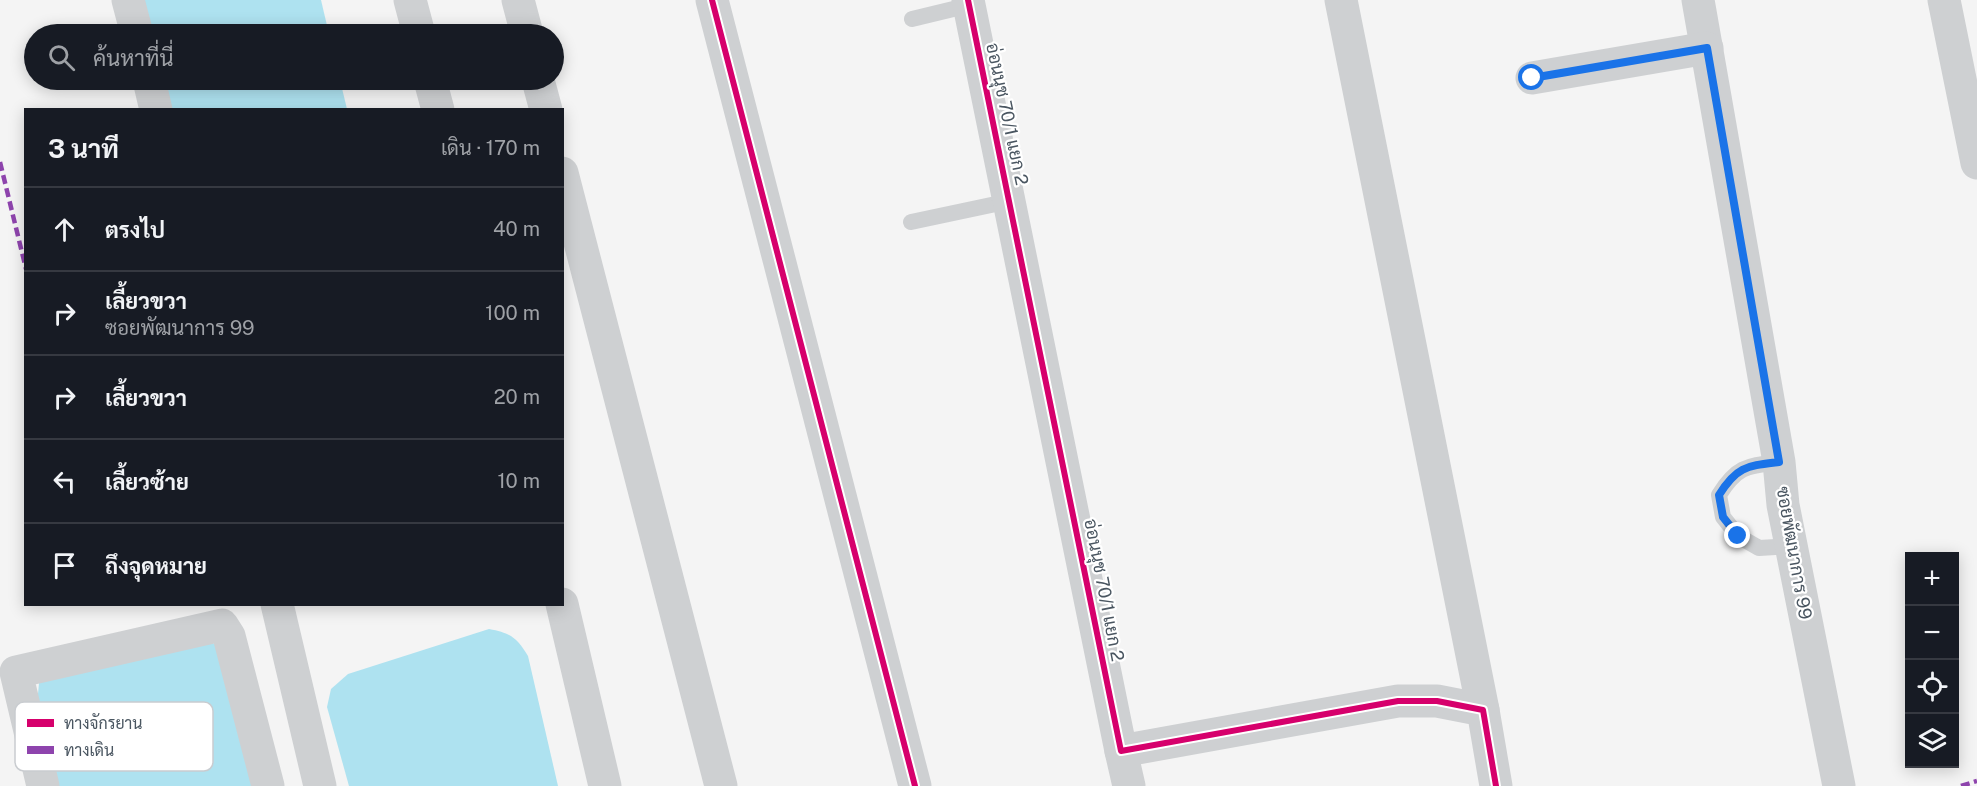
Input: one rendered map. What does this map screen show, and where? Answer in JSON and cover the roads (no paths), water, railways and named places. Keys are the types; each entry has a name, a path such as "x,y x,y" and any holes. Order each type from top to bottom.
{"street":[{"path":"129,0 135,24"},
{"path":"410,0 416,24"},
{"path":"518,0 524,24"},
{"path":"712,0 915,786"},
{"path":"1341,0 1483,710 1496,786"},
{"name":"ซอยพัฒนาการ 99","path":"1698,0 1779,462 1784,505 1839,786"},
{"path":"1944,0 1977,164"},
{"name":"อ่อนนุช 70/1 แยก 2","path":"969,3 1129,786"},
{"path":"1532,78 1707,48"},
{"path":"151,90 156,108"},
{"path":"433,90 437,108"},
{"path":"541,90 545,108"},
{"path":"564,181 721,786"},
{"path":"277,606 320,786"},
{"path":"562,606 605,786"},
{"path":"23,702 16,672 222,625 229,636 268,786"},
{"path":"1121,751 1398,701 1437,701 1483,710"},
{"path":"39,771 43,786"}],"lane":[{"path":"912,19 969,3"},
{"path":"911,222 1010,201"},
{"path":"1779,462 1748,466 1729,478 1719,495 1723,517 1738,536 1759,548 1792,546"}],"water":[{"path":"131,0 321,0 327,24 137,24"},
{"path":"153,90 342,90 347,108 158,108"},
{"path":"489,629 513,637 528,656 558,786 349,786 327,707 331,689 348,674"},
{"path":"198,635 218,646 253,786 56,786 52,771 213,771 213,702 37,702 39,683"}]}
